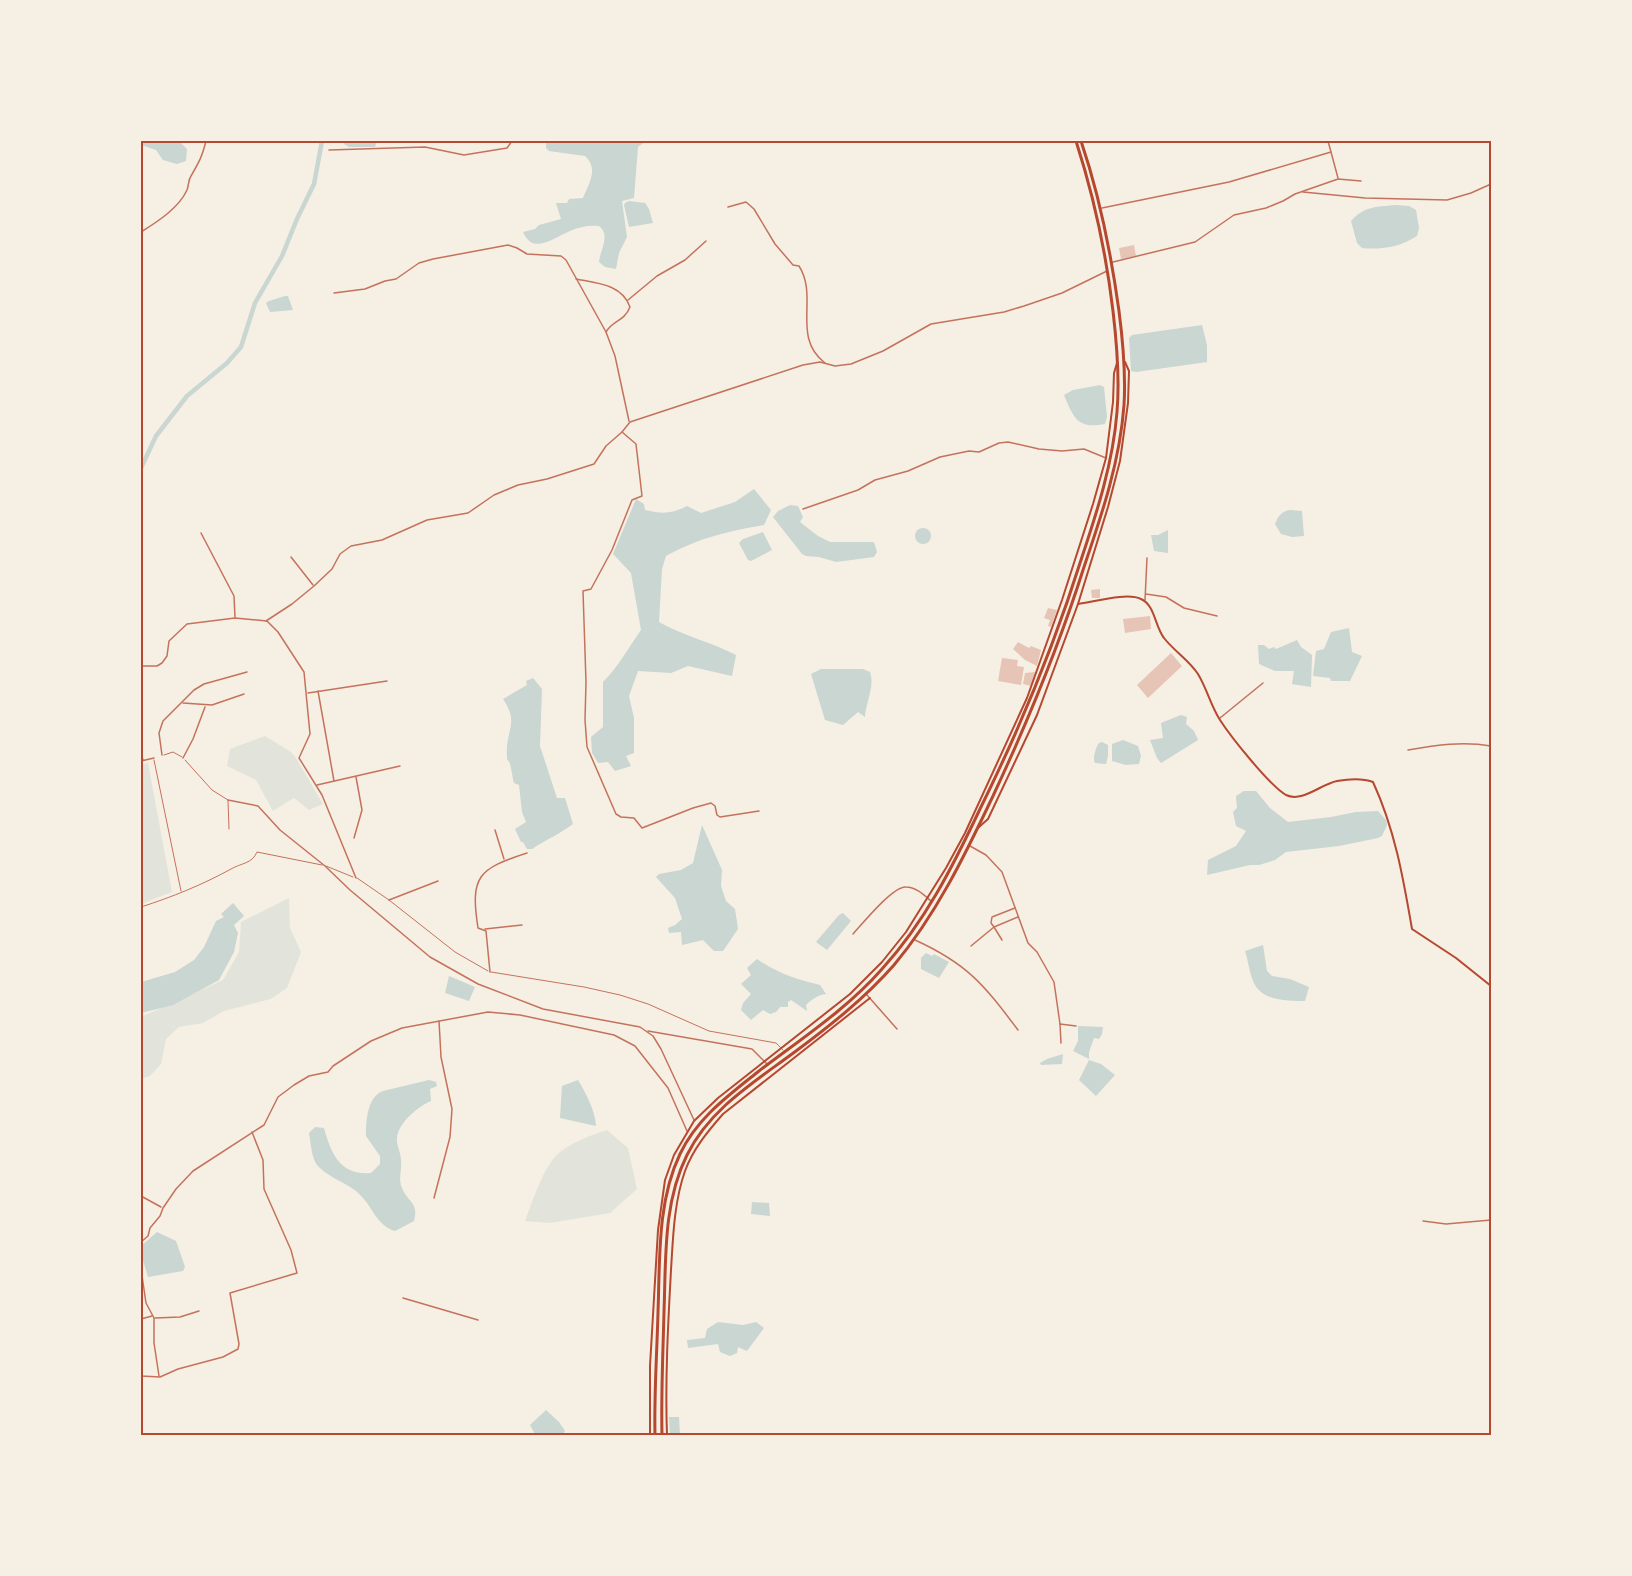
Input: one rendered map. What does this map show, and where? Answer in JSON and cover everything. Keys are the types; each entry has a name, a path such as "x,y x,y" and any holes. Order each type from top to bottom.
{"highway":[{"path":"655,1435 662,1231 670,1178 683,1147 700,1123 721,1102 768,1065 783,1049 846,1004 878,974 913,932 930,900 952,867 1023,720 1048,657 1100,501 1117,417 1118,357 1108,271 1096,210 1076,141"},
{"path":"662,1435 662,1361 668,1227 677,1176 685,1159 714,1115 733,1098 868,996 914,940 957,870 1027,723 1052,659 1105,502 1123,418 1124,359 1112,262 1102,208 1081,141"},
{"path":"649,1396 655,1395"}],"main road":[{"path":"972,822 1027,698 1094,504 1106,458 1114,373 1118,357"},
{"path":"977,829 988,819 1036,715 1078,604 1120,461 1128,403 1129,371 1124,359"},
{"path":"1078,604 1123,597 1138,597 1145,601 1162,636 1198,674 1219,718 1247,755 1279,791 1294,798 1336,781 1364,779 1373,782 1395,836 1412,928 1456,958 1491,986"},
{"path":"667,1435 667,1347 674,1228 680,1190 690,1160 703,1137 723,1114 868,996"},
{"path":"650,1435 649,1396 658,1230 665,1180 674,1155 694,1121 718,1098 764,1061 783,1049"}],"street":[{"path":"141,232 179,201 203,156 206,141"},
{"path":"329,150 425,147 464,155 507,148 512,141"},
{"path":"1328,141 1338,179"},
{"path":"1102,208 1229,182 1330,152"},
{"path":"1112,262 1195,242 1234,215 1266,208 1338,179 1361,181"},
{"path":"1301,192 1365,198 1447,200 1472,193 1491,184"},
{"path":"728,207 746,202 754,209 775,244 793,265 799,266 803,272 807,287 807,328 810,346 815,355 825,363"},
{"path":"627,300 657,276 685,260 706,241"},
{"path":"334,292 365,289 396,279 419,263 508,245 534,255 561,256 566,260 606,332 615,356 630,422"},
{"path":"266,621 314,586 332,569 340,554 351,546 382,540 427,520 468,513 494,495 518,485 547,480 594,464 606,446 630,422 728,391 767,375 815,362 835,366 851,364 883,351 931,324 1004,312 1062,293 1108,271"},
{"path":"575,279 606,284 627,300 630,307 626,316 608,327 606,332"},
{"path":"621,432 636,444 642,496 632,500 605,566 591,589 582,592 586,682 585,720 588,747 616,814 621,817 634,818 642,828 711,803 720,817 759,811"},
{"path":"803,508 858,490 875,480 908,471 940,457 961,452 979,452 999,443 1008,442 1039,449 1062,451 1084,448 1106,458"},
{"path":"201,533 234,596 235,618"},
{"path":"291,557 314,586"},
{"path":"1145,601 1147,558"},
{"path":"1146,594 1166,597 1184,608 1217,616"},
{"path":"141,666 157,666 162,663 167,656 170,641 187,624 235,618 266,621 278,632 304,672 310,734 299,758 316,785 337,828 357,878"},
{"path":"162,755 159,733 163,722 194,690 204,684 247,672"},
{"path":"307,693 387,681"},
{"path":"1219,718 1263,683"},
{"path":"318,691 334,781"},
{"path":"182,703 206,706 244,694"},
{"path":"183,758 206,706"},
{"path":"1408,750 1452,744 1474,743 1491,746"},
{"path":"141,754 142,761 154,758"},
{"path":"316,785 400,766"},
{"path":"354,838 362,810 356,777"},
{"path":"228,800 258,806 280,830 430,957 478,984 543,1009 640,1027 653,1036 661,1049 694,1121"},
{"path":"495,830 504,860"},
{"path":"969,845 986,855 1002,872 1028,943 1037,952 1054,982 1061,1042"},
{"path":"522,925 478,928 475,908 478,880 482,873 504,860 527,853"},
{"path":"389,900 438,881"},
{"path":"853,934 896,890 907,887 918,891 930,900"},
{"path":"1002,940 991,923 992,917 1015,908"},
{"path":"972,946 994,927 1018,916"},
{"path":"483,929 488,938 490,972"},
{"path":"914,940 956,961 970,972 987,989 1018,1030"},
{"path":"868,996 897,1029"},
{"path":"141,1242 148,1236 150,1228 156,1223 176,1189 194,1171 264,1125 278,1097 294,1084 309,1076 328,1072 371,1041 402,1028 439,1020 488,1012 520,1015 604,1032 622,1038 639,1049 662,1078 687,1131"},
{"path":"434,1198 450,1137 452,1109 441,1057 439,1020"},
{"path":"1060,1024 1076,1026"},
{"path":"645,1031 752,1049 768,1065"},
{"path":"141,1376 159,1377 217,1359 238,1349 230,1293 297,1274 291,1250 264,1189 263,1160 252,1132"},
{"path":"141,1197 163,1208"},
{"path":"1423,1221 1446,1224 1491,1220"},
{"path":"141,1269 146,1303 153,1317 159,1377"},
{"path":"403,1298 478,1320"},
{"path":"141,1319 180,1317 199,1311"}],"lane":[{"path":"162,755 173,752 183,758 212,790 228,800 229,829"},
{"path":"154,758 181,894"},
{"path":"141,908 181,894 234,867 247,863 254,858 256,852 325,866 357,878 462,957 490,972 620,995 709,1031 776,1043 783,1049"}],"shaded area":[{"path":"141,141 181,143 187,149 186,161 177,164 163,160 156,150 141,145"},
{"path":"343,141 377,141 375,147 349,147"},
{"path":"546,141 646,141 638,147 634,198 622,201 627,237 619,253 616,269 605,267 599,262 605,238 599,226 576,228 538,244 527,239 523,232 561,219 556,203 567,203 569,199 583,198 592,176 591,166 585,156 549,151 546,148"},
{"path":"629,201 645,203 653,223 629,227 624,205"},
{"path":"1395,205 1409,206 1416,210 1419,228 1417,236 1390,247 1362,248 1357,243 1351,221 1366,210"},
{"path":"288,296 293,310 270,312 266,303"},
{"path":"1202,325 1207,345 1207,362 1131,371 1129,338 1132,335"},
{"path":"1100,385 1104,387 1107,417 1105,424 1083,423 1074,416 1064,395 1073,390"},
{"path":"754,489 771,510 764,525 690,544 666,556 662,569 659,622 736,655 732,676 688,666 671,673 638,671 629,696 634,718 634,753 626,756 631,766 615,771 608,762 598,763 592,753 591,737 603,727 603,682 641,630 631,573 613,554 636,499 644,504 645,510 667,512 687,506 701,513 735,502"},
{"path":"790,505 798,506 803,517 800,522 818,536 830,542 874,542 877,552 874,557 836,562 802,554 773,517 778,511"},
{"path":"1290,510 1302,511 1304,536 1292,537 1281,534 1275,524 1281,514"},
{"path":"920,528 926,528 931,536 929,542 920,544 915,539 915,533"},
{"path":"1168,530 1168,553 1154,551 1151,535 1158,535"},
{"path":"763,532 772,550 751,561 748,560 739,543 743,539"},
{"path":"1349,628 1352,652 1362,656 1350,681 1331,681 1330,678 1313,676 1316,651 1324,649 1331,632"},
{"path":"1297,640 1301,647 1312,655 1311,687 1292,684 1294,671 1275,671 1259,664 1258,645 1276,649"},
{"path":"821,669 863,669 870,672 871,688 865,717 858,712 843,725 825,720 811,674"},
{"path":"533,678 542,689 540,746 557,798 565,798 573,824 532,849 527,849 515,829 526,822 522,812 519,785 514,783 511,766 507,759 511,715 503,699 527,685 526,681"},
{"path":"1181,715 1187,717 1186,724 1194,731 1198,740 1161,763 1150,740 1163,738 1161,723"},
{"path":"265,736 291,752 323,804 309,810 294,798 273,811 256,780 227,766 230,749"},
{"path":"1123,740 1138,746 1141,756 1139,764 1126,765 1112,761 1112,744"},
{"path":"1102,742 1108,745 1106,764 1094,761 1097,747"},
{"path":"148,763 172,892 141,904 141,765"},
{"path":"1244,791 1256,791 1270,808 1288,822 1378,811 1386,820 1387,825 1382,836 1378,838 1339,846 1286,852 1275,860 1259,865 1207,875 1208,860 1236,846 1246,831 1236,826 1233,812 1237,808 1236,796"},
{"path":"702,825 722,870 721,886 726,901 735,909 738,929 723,951 714,951 703,940 682,945 681,932 669,933 668,928 682,919 675,898 656,877 659,874 681,870 693,863"},
{"path":"289,898 290,928 301,952 287,988 271,999 224,1011 203,1023 179,1027 166,1039 161,1064 150,1076 141,1079 141,1017 223,980 239,952 241,922"},
{"path":"233,903 244,916 234,925 238,933 234,952 219,980 173,1005 141,1013 141,982 175,972 194,960 204,947 216,921 224,917 221,914"},
{"path":"843,913 851,921 827,950 816,942"},
{"path":"1263,945 1267,971 1272,976 1290,979 1309,987 1305,1001 1275,999 1264,994 1257,987 1252,978 1245,951"},
{"path":"926,953 932,956 934,954 949,962 939,978 921,969 921,958"},
{"path":"757,959 787,975 820,985 826,994 808,1003 807,1011 791,1000 788,1002 788,1007 780,1007 776,1012 770,1014 763,1010 751,1020 741,1010 743,1003 751,994 741,984 751,975 747,968"},
{"path":"449,976 475,987 469,1001 445,993"},
{"path":"1078,1026 1103,1027 1099,1039 1094,1038 1089,1059 1073,1051 1078,1041"},
{"path":"1063,1054 1062,1064 1041,1065 1040,1063 1047,1059"},
{"path":"1089,1060 1101,1064 1115,1075 1096,1096 1079,1080"},
{"path":"429,1080 436,1082 437,1086 430,1089 431,1101 408,1117 397,1136 401,1158 401,1185 414,1206 415,1215 414,1221 395,1231 380,1221 358,1193 317,1165 312,1154 309,1133 315,1127 324,1128 334,1154 344,1167 360,1173 371,1173 380,1164 380,1156 366,1136 368,1110 374,1098 383,1091"},
{"path":"578,1080 592,1108 596,1126 560,1118 562,1086"},
{"path":"607,1130 628,1148 637,1189 610,1213 550,1223 525,1221 541,1181 553,1159 571,1145"},
{"path":"752,1202 769,1203 770,1216 751,1214"},
{"path":"157,1232 176,1241 185,1267 183,1271 148,1277 141,1246"},
{"path":"718,1322 743,1325 756,1322 764,1328 747,1351 738,1347 737,1353 730,1356 720,1352 718,1344 688,1348 687,1340 705,1338 707,1329"},
{"path":"546,1410 565,1431 562,1435 535,1434 530,1425"},
{"path":"669,1417 679,1417 680,1435 670,1435"}],"building":[{"path":"1134,245 1136,256 1121,259 1119,248"},
{"path":"1100,589 1100,598 1092,598 1091,590"},
{"path":"1048,608 1057,610 1051,627 1048,626 1050,620 1044,618"},
{"path":"1150,616 1151,629 1125,633 1123,619"},
{"path":"1018,642 1029,648 1031,646 1041,650 1037,666 1025,660 1013,649"},
{"path":"1171,653 1182,666 1148,698 1137,685"},
{"path":"1002,658 1018,660 1017,666 1024,667 1021,685 998,681"},
{"path":"1035,672 1031,686 1023,684 1025,673"}],"waterway":[{"path":"141,468 156,436 187,396 227,363 241,347 255,303 282,256 314,184 322,141"}]}
